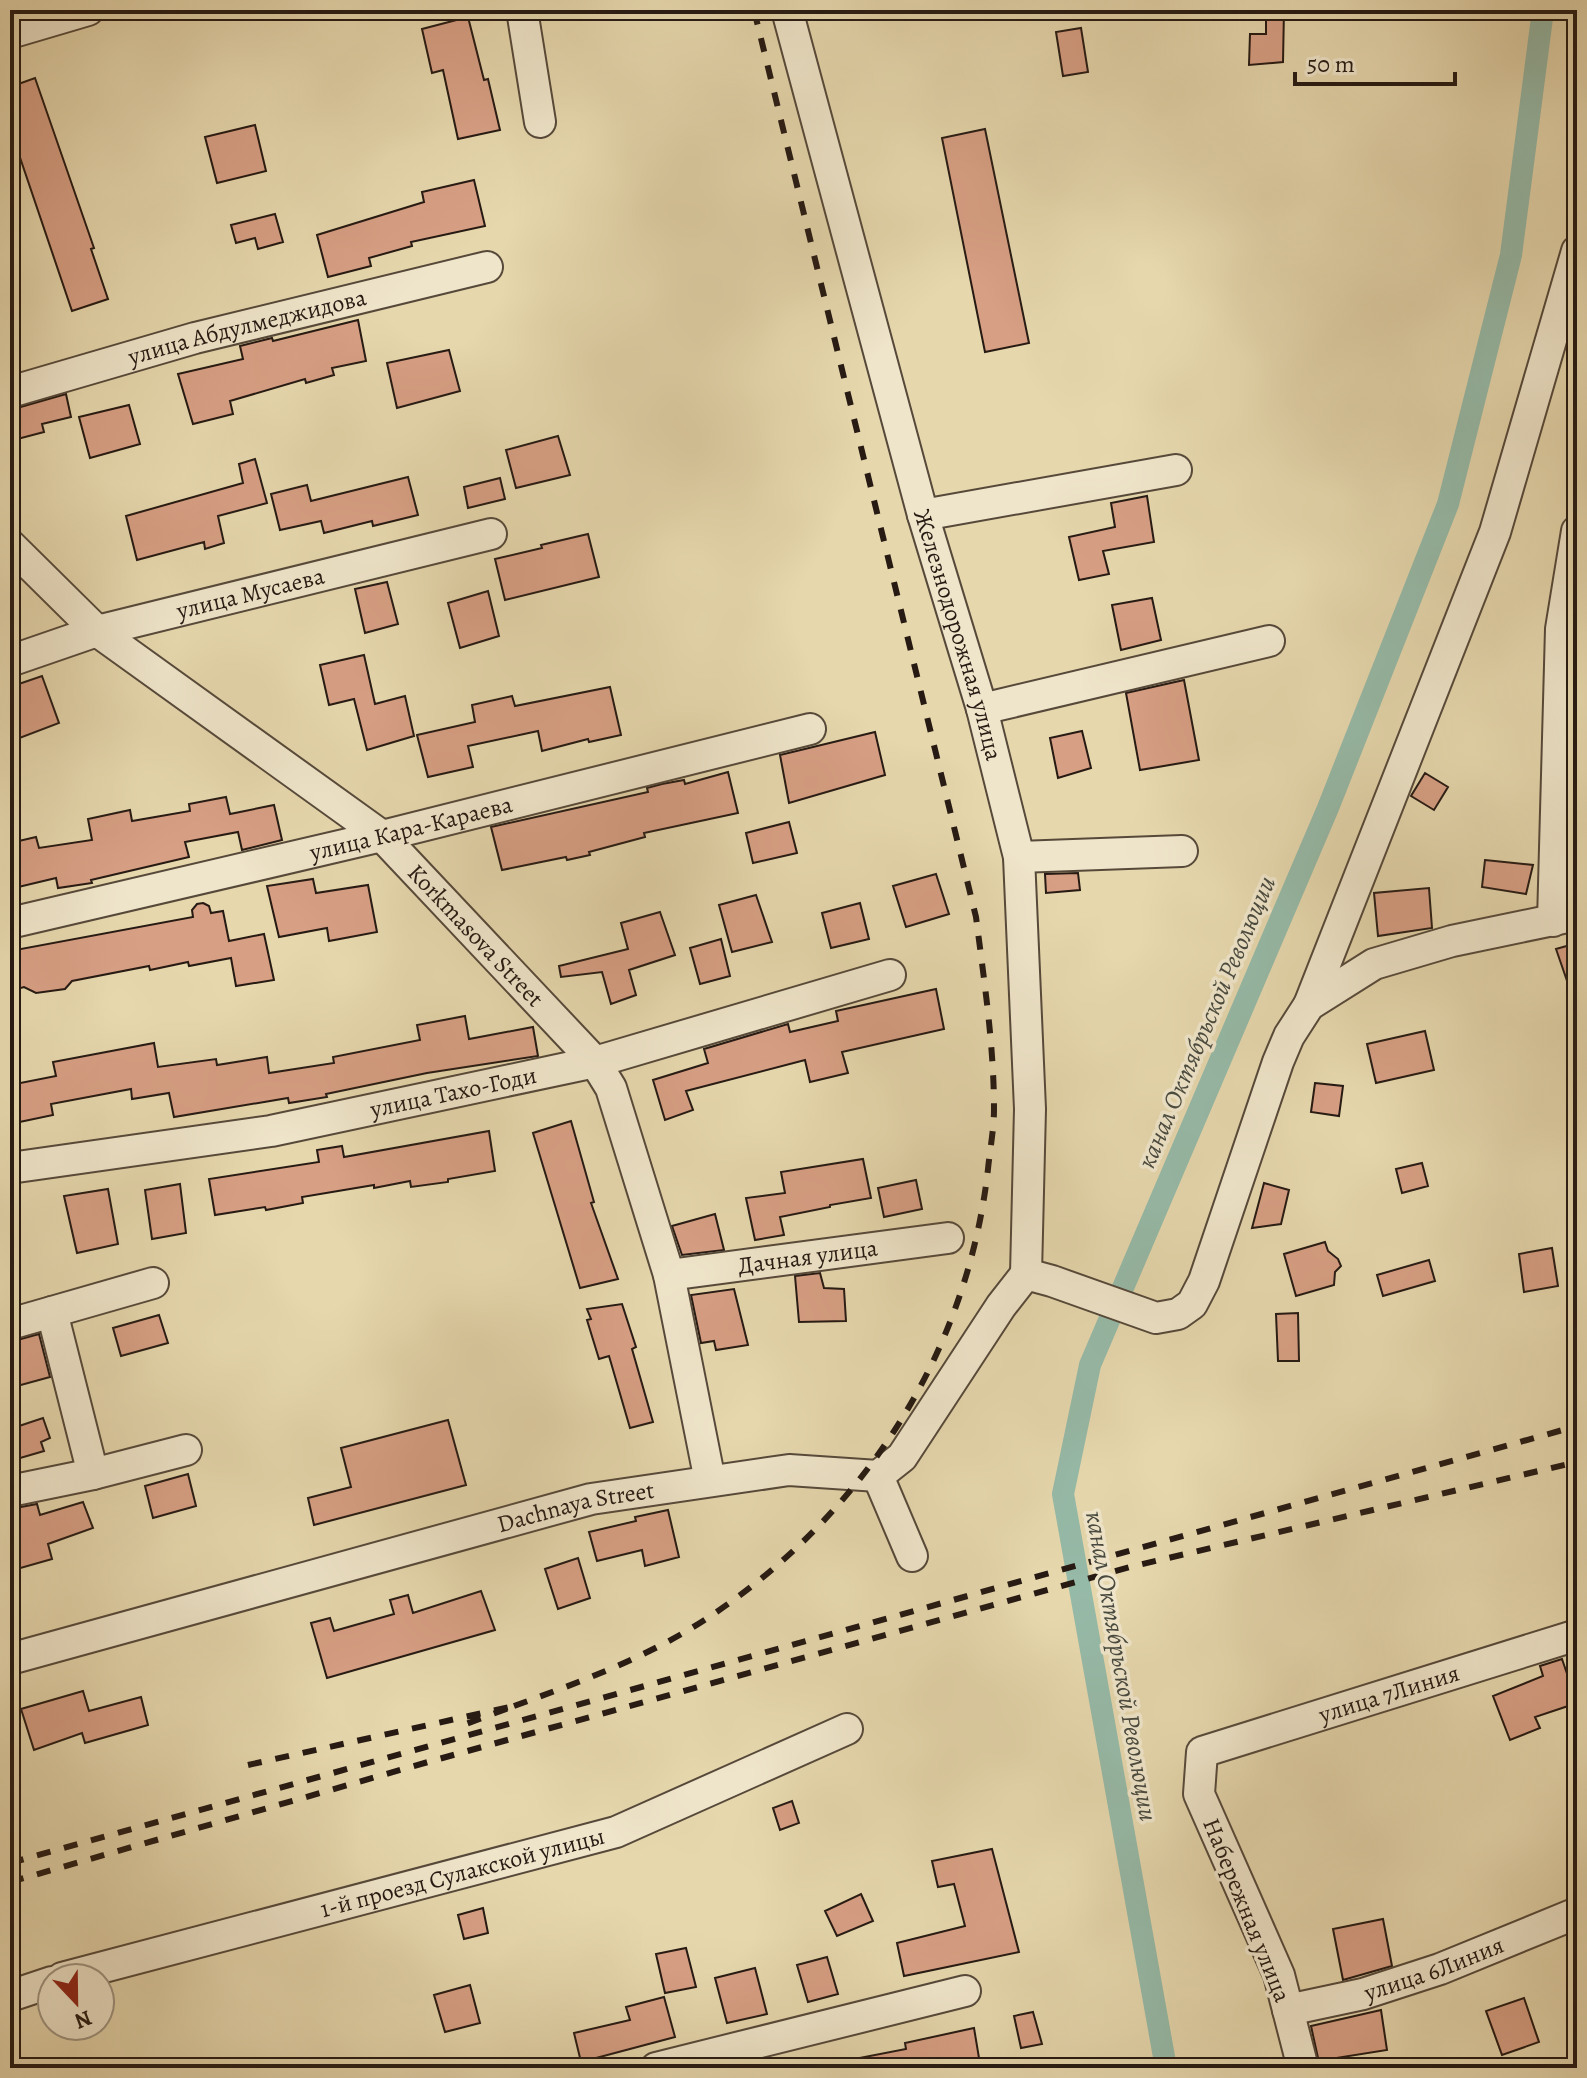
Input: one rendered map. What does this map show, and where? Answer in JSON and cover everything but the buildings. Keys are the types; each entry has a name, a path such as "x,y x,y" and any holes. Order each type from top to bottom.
{"street":[{"path":"10,33 88,10"},
{"path":"522,10 540,122"},
{"name":"Железнодорожная улица","path":"787,10 923,515 982,709 1019,857 1039,1277"},
{"path":"912,1556 878,1476 902,1457 1001,1306 1039,1277 1156,1318 1178,1314 1192,1304 1204,1281 1278,1062 1289,1036 1309,1005 1495,532 1577,251"},
{"name":"улица Абдулмеджидова","path":"10,392 195,338 487,267"},
{"path":"923,515 1176,470"},
{"path":"1309,1005 1374,964 1452,941 1565,918 1561,629 1577,531"},
{"name":"улица Мусаева","path":"10,661 97,631 491,534"},
{"name":"Korkmasova Street","path":"10,545 97,631 382,836 595,1062 611,1088 669,1275 710,1481"},
{"path":"982,709 1269,641"},
{"name":"улица Кара-Караева","path":"10,923 382,836 810,729"},
{"path":"1019,857 1182,851"},
{"name":"улица Тахо-Годи","path":"10,1168 271,1131 595,1062 890,975"},
{"name":"Дачная улица","path":"669,1275 948,1238"},
{"path":"10,1324 153,1283"},
{"path":"52,1312 93,1474"},
{"path":"10,1491 186,1450"},
{"name":"Dachnaya Street","path":"10,1659 591,1499 789,1470 878,1476"},
{"name":"улица 7Линия","path":"1202,1752 1577,1635"},
{"name":"1-й проезд Сулакской улицы","path":"116,1964 616,1832 847,1729"},
{"name":"Набережная улица","path":"1202,1752 1199,1794 1279,1975 1303,2068"},
{"name":"улица 6Линия","path":"1288,2010 1363,1994 1440,1969 1577,1913"},
{"path":"10,1996 36,1987"},
{"path":"656,2068 965,1991"}],"waterway":[{"name":"канал Октябрьской Революции","path":"1166,2068 1063,1494 1090,1365 1328,808 1448,504 1511,255 1543,10"}],"railway":[{"path":"514,1706 588,1678 683,1633 762,1578 813,1532 858,1481 898,1426 931,1366 957,1303 976,1238 988,1169 994,1085 976,917 754,10"},
{"path":"10,1863 1577,1426"},
{"path":"10,1882 1130,1567 1577,1462"},
{"path":"248,1765 514,1706 466,1724"}]}
